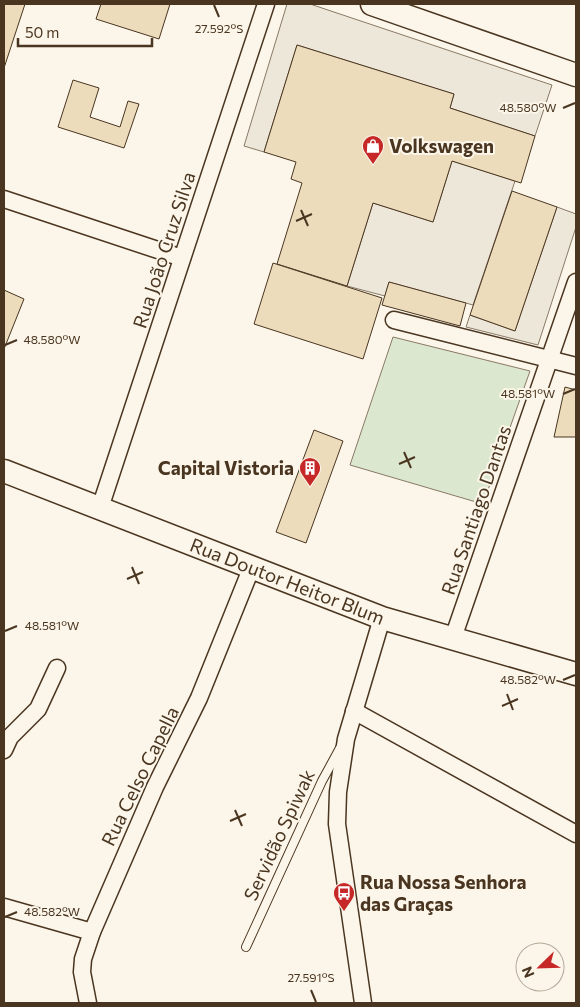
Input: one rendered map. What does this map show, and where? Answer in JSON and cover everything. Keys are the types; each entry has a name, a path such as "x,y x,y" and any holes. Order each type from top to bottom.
{"street":[{"name":"Rua João Cruz Silva","path":"100,508 266,4"},
{"path":"372,4 576,75"},
{"path":"4,199 182,258"},
{"name":"Rua Santiago Dantas","path":"453,638 576,282"},
{"path":"394,320 576,366"},
{"name":"Rua Doutor Heitor Blum","path":"4,471 251,569 382,618 576,674"},
{"name":"Rua Celso Capella","path":"88,1003 82,972 83,959 92,932 155,787 200,698 251,569"},
{"path":"362,1003 337,824 338,792 346,738 382,618"},
{"path":"4,750 10,737 38,709 58,668"},
{"path":"354,711 576,834"},
{"path":"4,907 92,932"}],"lane":[{"name":"Servidão Spiwak","path":"246,947 326,772 346,738"}],"green space":[{"path":"393,337 530,371 483,504 350,465"}],"shaded area":[{"path":"287,4 310,4 552,85 535,136 450,108 454,94 297,45 264,152 244,146"},
{"path":"452,161 515,181 473,305 389,282 385,296 347,286 373,203 433,222"},
{"path":"557,207 576,214 576,227 538,345 466,327 470,315 515,331"}],"building":[{"path":"4,4 25,4 4,68"},
{"path":"101,4 170,4 159,39 96,19"},
{"name":"Volkswagen","path":"297,45 454,94 450,108 535,136 521,183 452,161 433,222 373,203 347,286 277,264 302,183 291,179 296,162 264,152"},
{"path":"73,80 99,88 90,117 120,127 128,101 139,104 124,148 58,127"},
{"path":"512,191 557,207 515,331 470,315"},
{"path":"273,263 382,298 363,359 254,324"},
{"path":"389,282 466,303 460,326 382,305"},
{"path":"4,290 24,299 4,349"},
{"path":"565,387 576,390 576,437 554,437"},
{"name":"Capital Vistoria","path":"314,430 343,441 306,543 276,532"}],"place":[{"name":"Volkswagen","path":"373,165"},
{"name":"Capital Vistoria","path":"310,487"},
{"name":"Rua Nossa Senhora das Graças","path":"344,912"}]}
